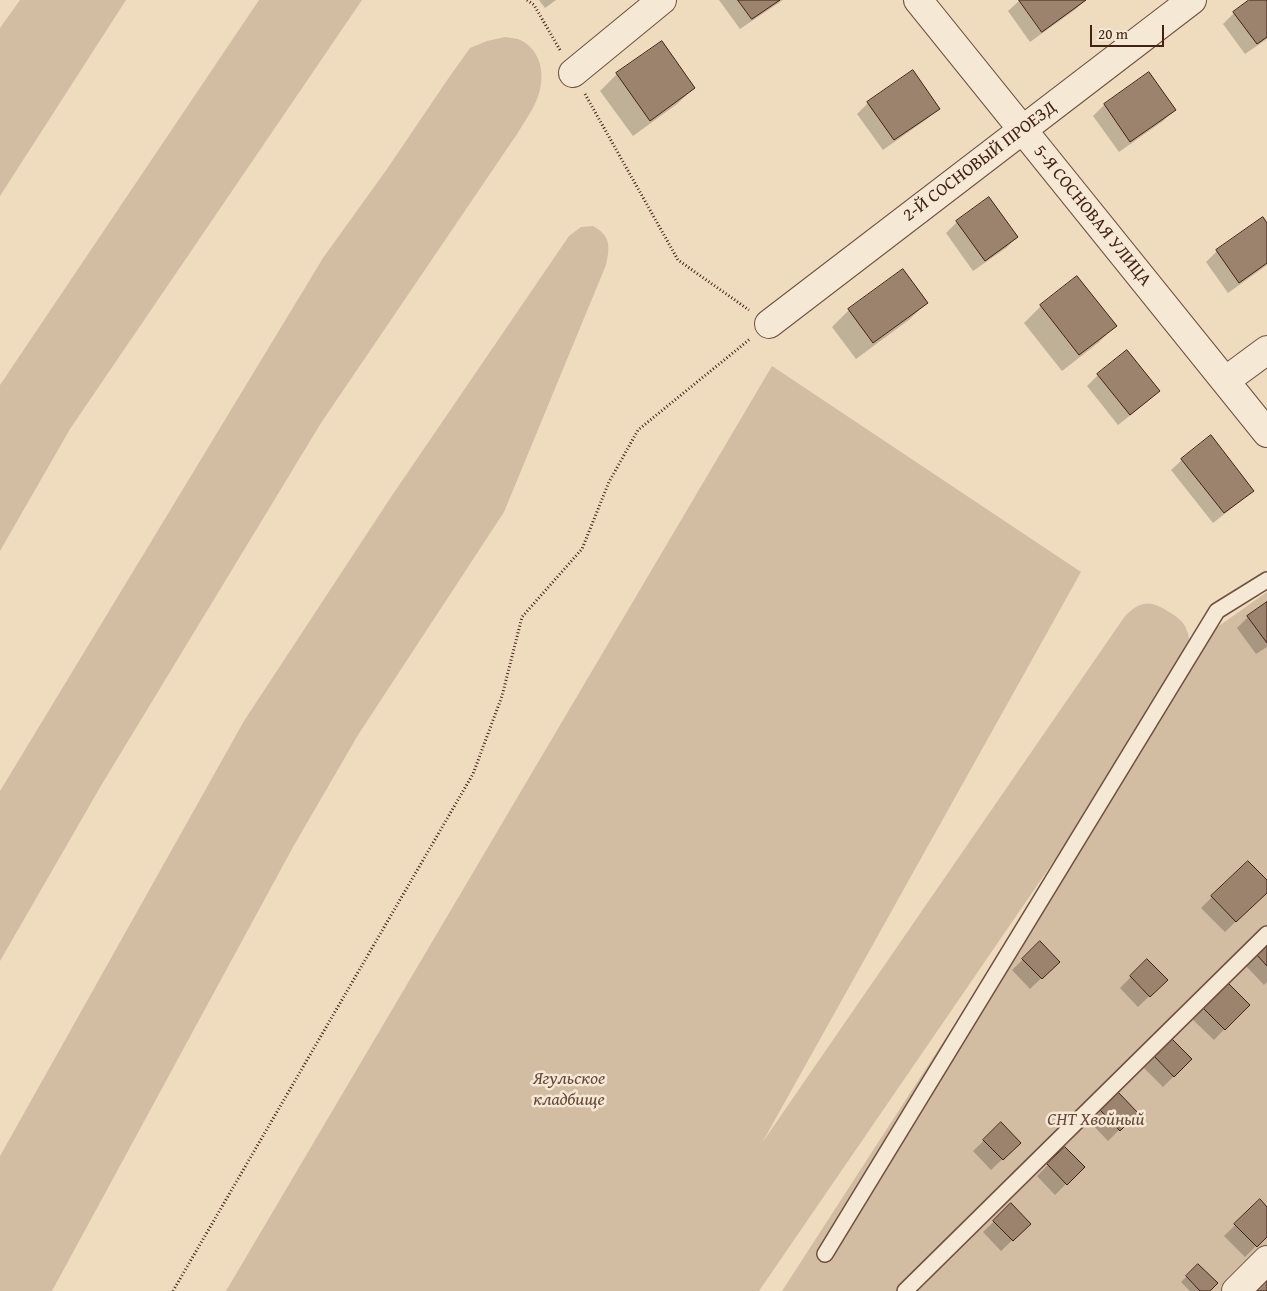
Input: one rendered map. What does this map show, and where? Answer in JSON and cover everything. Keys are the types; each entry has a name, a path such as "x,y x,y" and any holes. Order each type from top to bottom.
{"street":[{"path":"573,73 662,0"},
{"name":"5-Я СОСНОВАЯ УЛИЦА","path":"918,0 1267,432"},
{"name":"2-Й СОСНОВЫЙ ПРОЕЗД","path":"769,324 1192,0"},
{"path":"1225,381 1267,350"},
{"path":"1236,1291 1267,1260"}],"lane":[{"path":"824,1254 1217,611 1267,580"},
{"path":"905,1291 1267,934"}],"path":[{"path":"173,1291 473,774 502,696 522,616 582,549 609,482 638,430 769,324 678,260 534,5 527,0"}],"green space":[{"path":"20,0 126,0 0,196 0,28"},
{"path":"259,0 362,0 70,429 0,551 0,385"},
{"path":"505,37 524,42 531,48 539,62 541,70 540,87 533,108 321,423 102,784 0,961 0,791 323,258 470,48 487,41"},
{"path":"593,226 603,234 608,242 606,265 504,512 358,735 293,847 52,1291 0,1291 0,1156 244,721 391,497 569,236 581,227"},
{"path":"772,366 1081,572 762,1143 1125,616 1141,605 1151,604 1163,608 1185,625 1191,651 1209,633 1267,592 1267,1291 782,1291 1167,696 759,1291 226,1291"}],"building":[{"path":"738,0 780,0 752,19"},
{"path":"1019,0 1086,0 1042,32"},
{"path":"1249,0 1267,0 1267,37 1257,44 1233,12"},
{"path":"662,41 695,88 650,121 616,73"},
{"path":"913,70 940,109 894,140 867,102"},
{"path":"1149,72 1176,110 1130,142 1104,104"},
{"path":"989,197 1018,237 985,261 956,221"},
{"path":"1263,217 1267,223 1267,263 1239,283 1216,250"},
{"path":"903,269 928,303 873,343 848,309"},
{"path":"1077,276 1117,326 1079,355 1040,305"},
{"path":"1127,350 1160,391 1130,415 1097,374"},
{"path":"1211,435 1254,491 1224,513 1181,459"},
{"path":"1267,602 1267,643 1247,616"},
{"path":"1248,861 1267,880 1267,893 1236,922 1211,896"},
{"path":"1040,941 1060,962 1042,979 1022,959"},
{"path":"1267,943 1267,966 1256,954"},
{"path":"1147,959 1168,980 1150,997 1130,976"},
{"path":"1226,981 1250,1005 1225,1030 1201,1006"},
{"path":"1172,1039 1192,1059 1174,1077 1154,1056"},
{"path":"1118,1092 1138,1113 1120,1131 1100,1110"},
{"path":"1001,1122 1021,1143 1003,1160 983,1140"},
{"path":"1065,1147 1085,1167 1067,1185 1047,1164"},
{"path":"1260,1199 1267,1207 1267,1237 1257,1247 1234,1224"},
{"path":"1011,1203 1031,1224 1013,1241 993,1221"},
{"path":"1198,1264 1218,1283 1210,1291 1200,1291 1186,1276"},
{"path":"1266,1281 1267,1291 1255,1291"}],"park label":[{"name":"Ягульское кладбище","path":"569,1089"},
{"name":"СНТ Хвойный","path":"1096,1120"}]}
